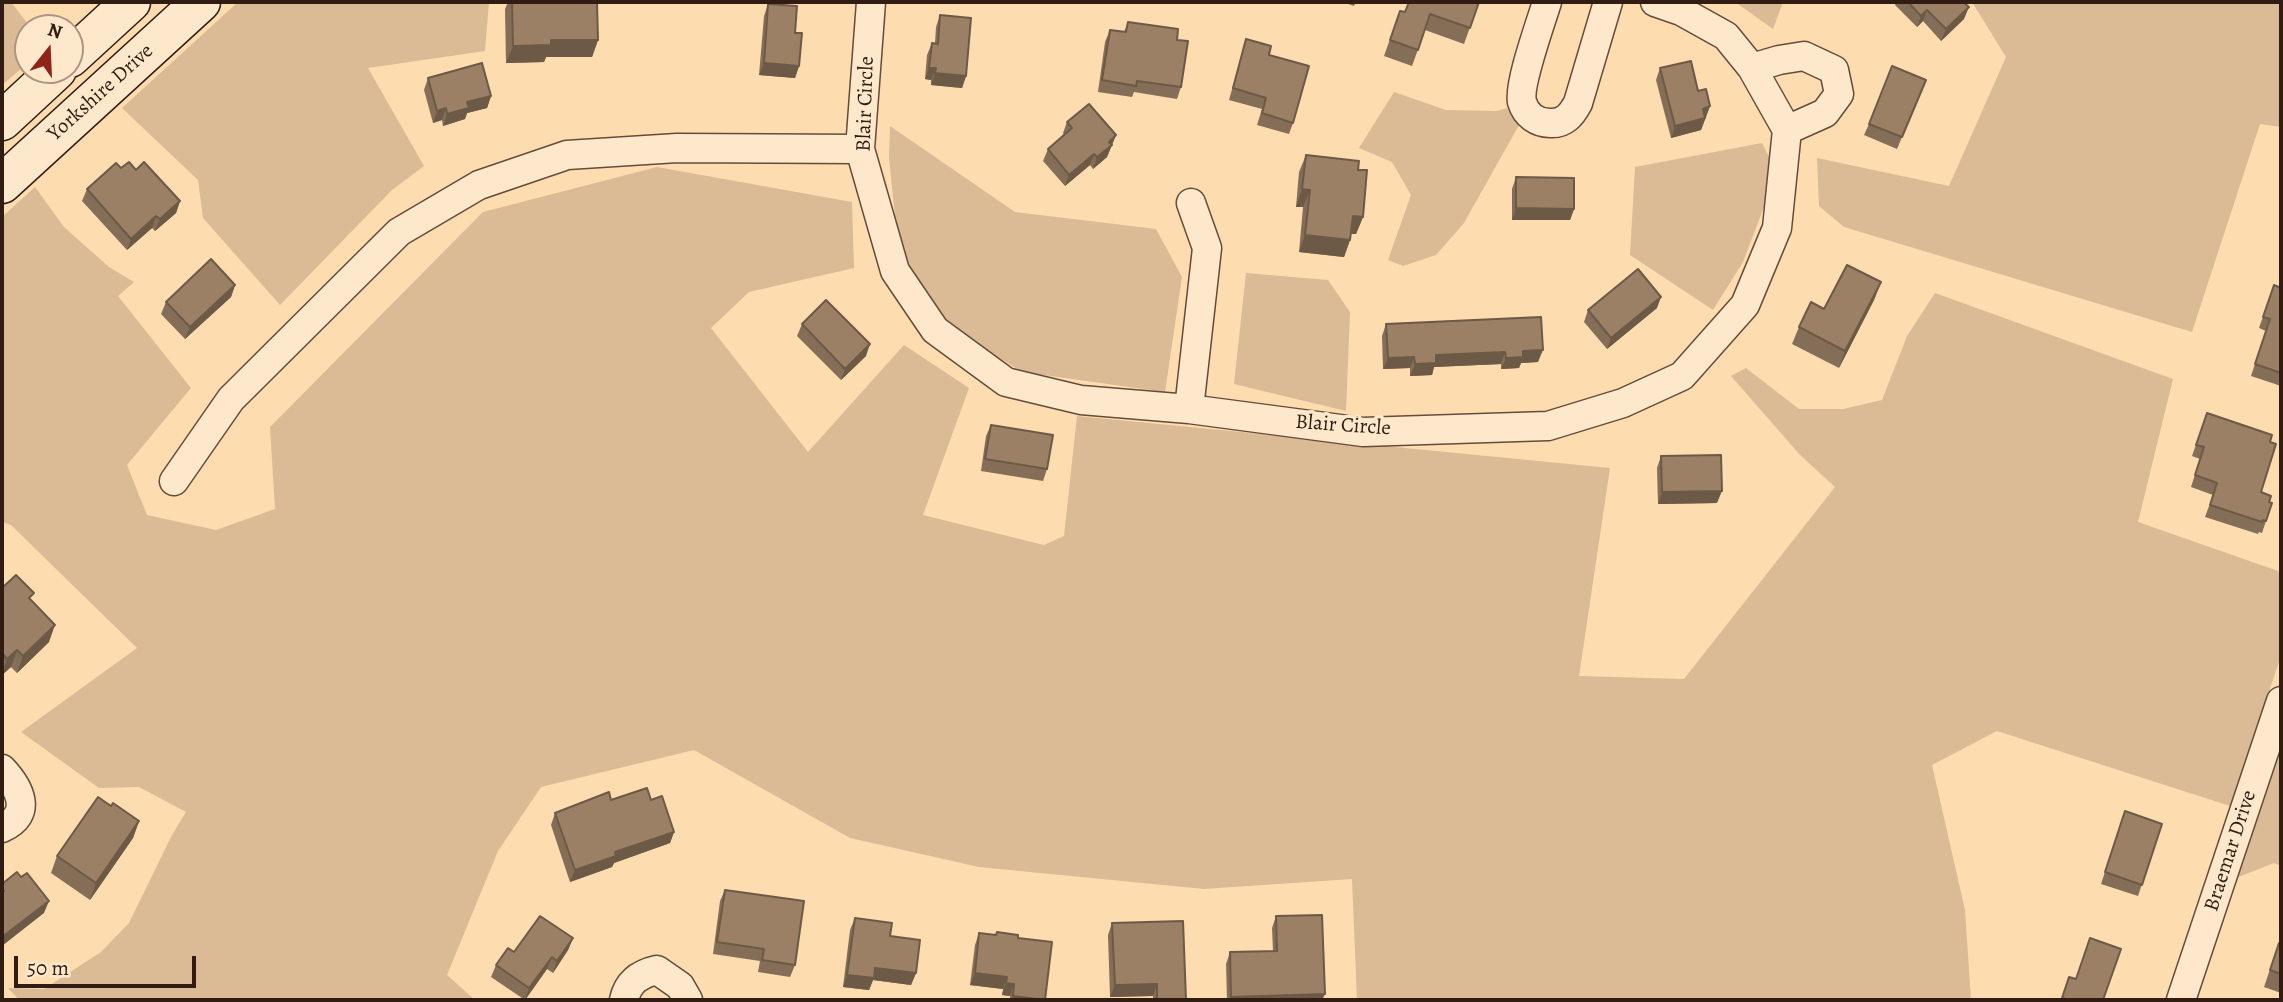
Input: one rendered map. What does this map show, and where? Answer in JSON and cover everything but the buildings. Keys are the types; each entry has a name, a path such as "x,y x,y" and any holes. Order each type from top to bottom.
{"street":[{"path":"84,45 131,2"},
{"name":"Yorkshire Drive","path":"2,184 201,2"},
{"name":"Blair Circle","path":"871,2 860,149 895,271 935,330 1006,382 1081,400 1189,409 1363,432 1548,426 1635,398 1682,376 1745,305 1777,228 1787,130"},
{"path":"1547,2 1521,100 1528,114 1541,123 1557,123 1571,116 1578,103 1608,2"},
{"path":"1655,2 1681,11 1726,36 1752,68 1787,130 1825,113 1839,94 1834,70 1804,56 1752,68"},
{"path":"2,121 42,84"},
{"path":"174,481 231,399 399,232 479,185 567,155 677,148 860,149"},
{"path":"1189,409 1207,248 1191,203"},
{"name":"Braemar Drive","path":"2181,1000 2281,701"},
{"path":"2,769 19,790 21,799 20,810 15,818 2,828"},
{"path":"624,1000 627,989 641,973 657,970 680,986 688,1000"}],"shaded area":[{"path":"2,2 11,2 20,14 14,14 14,75 2,85"},
{"path":"238,2 489,2 485,51 368,68 424,166 392,190 280,305 203,218 198,180 122,108"},
{"path":"1735,2 1783,2 1773,29"},
{"path":"1972,2 2281,2 2281,127 2260,124 2192,332 1844,227 1819,206 1817,158 1949,186 2006,57"},
{"path":"1394,92 1446,110 1497,111 1507,108 1519,125 1464,223 1436,255 1403,266 1388,260 1411,195 1392,162 1359,148"},
{"path":"890,126 1015,212 1156,229 1182,277 1165,392 1022,372 953,329 900,265 889,158"},
{"path":"1762,143 1777,173 1743,262 1713,310 1630,255 1635,167"},
{"path":"657,167 852,202 854,268 749,292 711,328 808,452 904,345 969,388 923,515 1044,545 1064,536 1077,416 1610,468 1579,676 1684,679 1835,487 1800,455 1731,376 1746,368 1799,409 1843,409 1882,400 1907,336 1935,293 2173,379 2138,522 2281,572 2281,656 2230,806 1997,731 1932,765 1965,910 1971,1000 1357,1000 1352,879 1204,889 979,867 850,838 694,750 541,787 498,851 447,975 475,1000 19,1000 8,988 44,989 101,952 129,923 186,812 139,787 99,788 21,732 137,648 11,525 2,522 2,217 35,187 64,227 109,267 134,282 118,296 191,388 127,465 147,515 216,530 275,509 270,427 483,212"},
{"path":"1246,273 1328,280 1350,312 1346,411 1234,384"},
{"path":"2281,740 2281,866 2274,863 2236,878"}]}
